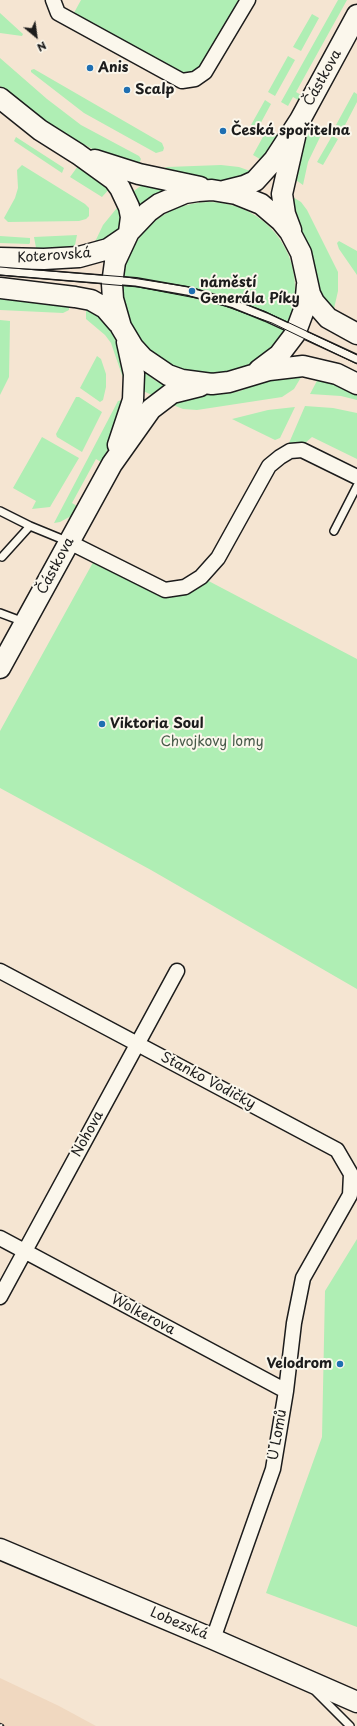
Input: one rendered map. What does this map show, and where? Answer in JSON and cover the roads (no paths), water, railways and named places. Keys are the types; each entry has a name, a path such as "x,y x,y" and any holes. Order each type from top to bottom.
{"street":[{"path":"53,0 58,14 182,81 195,79 205,72 248,0"},
{"name":"Částkova","path":"218,190 244,186 255,181 274,160 300,120 357,15"},
{"path":"0,98 40,130 102,170 120,188 125,197 131,218 128,234"},
{"name":"Částkova","path":"296,243 285,214 282,194 300,120"},
{"path":"78,154 139,174 218,190"},
{"name":"Koterovská","path":"122,331 113,299 112,280 115,262 128,234 138,221 159,204 185,193 218,190 249,198 272,212 290,232 296,243 310,294 320,311 337,324 357,334"},
{"name":"Koterovská","path":"0,258 44,259 79,257 108,249 128,234"},
{"name":"Koterovská","path":"245,377 257,372 279,355 296,330 305,306 306,275"},
{"name":"Koterovská","path":"0,288 91,300 112,314 122,331 143,358 155,368 182,380 212,384 229,382 269,370 303,366 337,374 357,384"},
{"name":"Částkova","path":"112,464 133,400 134,384 132,362 122,331"},
{"name":"Částkova","path":"0,668 112,464 151,408 172,393 184,389 212,384"},
{"path":"69,542 164,590 185,587 201,577 218,558 269,466 286,453 294,450 302,450 357,477"},
{"name":"Stanko Vodičky","path":"0,971 338,1150 351,1174 350,1195 330,1229"},
{"name":"Nohova","path":"0,1297 177,971"},
{"name":"U Lomů","path":"213,1639 273,1469 286,1391 294,1323 304,1278 330,1229"},
{"name":"Wolkerova","path":"0,1238 286,1391"},
{"name":"Lobezská","path":"0,1549 357,1702"}],"lane":[{"name":"Koterovská","path":"0,271 112,280 174,288 256,312 357,359"},
{"path":"334,531 357,486"},
{"path":"0,511 30,526 69,542"},
{"path":"2,557 30,526"},
{"path":"0,613 25,623"},
{"path":"303,1679 350,1726"}],"tram line":[{"path":"0,267 126,277 190,287 228,298 264,311 357,355"},
{"path":"0,275 138,287 201,299 272,323 357,364"}],"place":[{"name":"Anis","path":"90,68"},
{"name":"Scalp","path":"127,90"},
{"name":"Česká spořitelna","path":"223,131"},
{"name":"náměstí Generála Píky","path":"192,291"},
{"name":"Viktoria Soul","path":"102,724"},
{"name":"Velodrom","path":"340,1364"}],"park label":[{"name":"Chvojkovy lomy","path":"212,742"}]}
